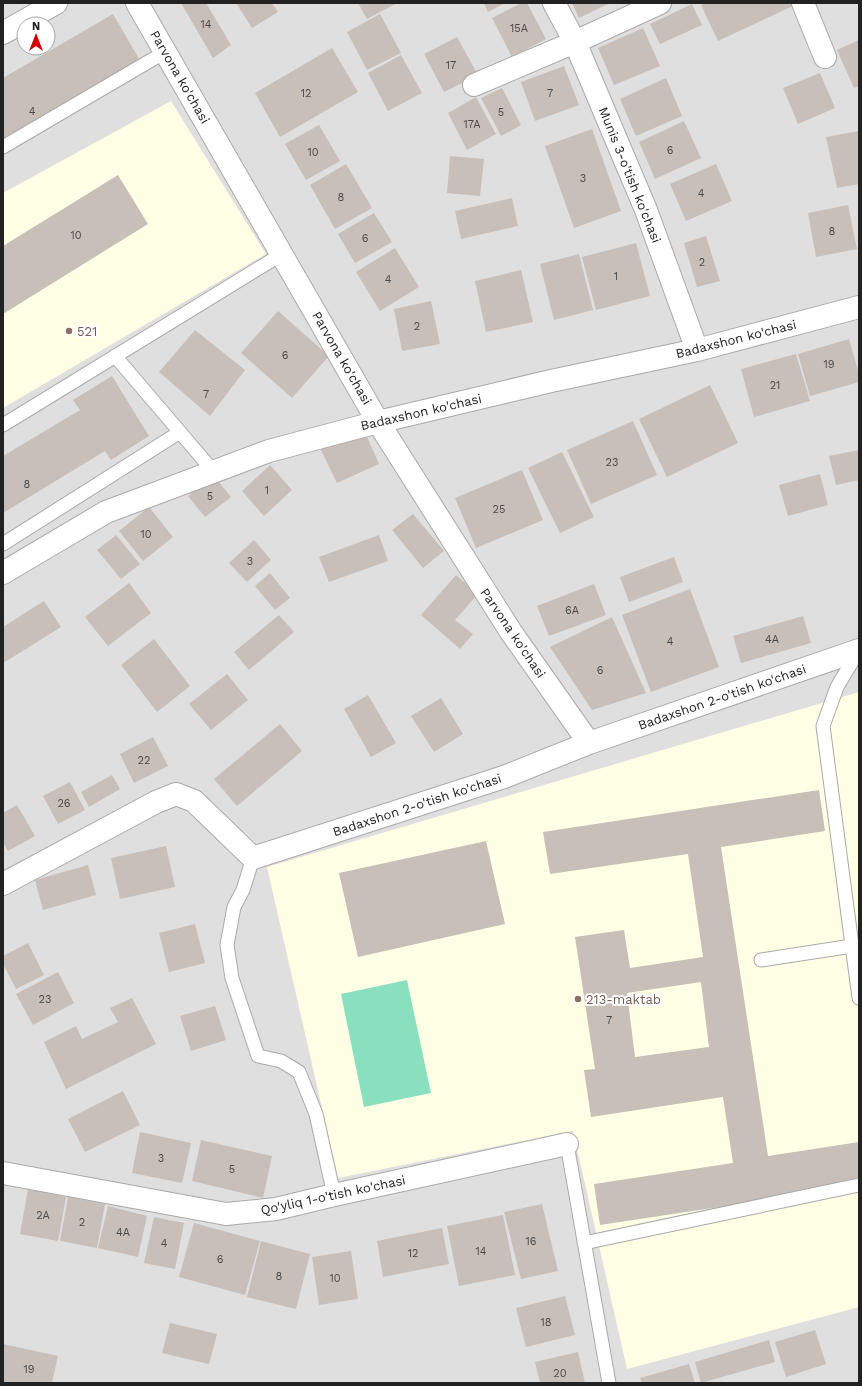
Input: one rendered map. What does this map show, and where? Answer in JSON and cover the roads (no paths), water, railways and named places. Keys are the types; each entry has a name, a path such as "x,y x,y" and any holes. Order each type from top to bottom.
{"street":[{"path":"3,33 56,3"},
{"name":"Parvona ko'chasi","path":"137,3 378,422 511,632 589,743"},
{"name":"Munis 3-o'tish ko'chasi","path":"554,3 575,42 646,210 697,350"},
{"path":"474,85 575,42 660,3"},
{"path":"803,3 825,57"},
{"name":"Badaxshon ko'chasi","path":"3,573 106,512 269,451 378,422 551,381 697,350 859,307"},
{"name":"Badaxshon 2-o'tish ko'chasi","path":"253,858 504,778 589,743 859,650"},
{"path":"3,884 156,802 176,794 194,801 253,858"},
{"name":"Qo'yliq 1-o'tish ko'chasi","path":"3,1173 226,1214 276,1209 567,1144"}],"lane":[{"path":"3,147 165,52"},
{"path":"3,425 282,254"},
{"path":"115,356 214,472"},
{"path":"3,544 180,432"},
{"path":"859,650 837,687 823,726 859,998"},
{"path":"253,858 243,890 234,907 227,945 232,978 258,1056 281,1061 299,1072 316,1114 334,1195"},
{"path":"761,960 852,946"},
{"path":"567,1144 609,1383"},
{"path":"584,1243 859,1185"}],"place":[{"name":"521","path":"69,331"},
{"name":"213-maktab","path":"578,999"}]}
